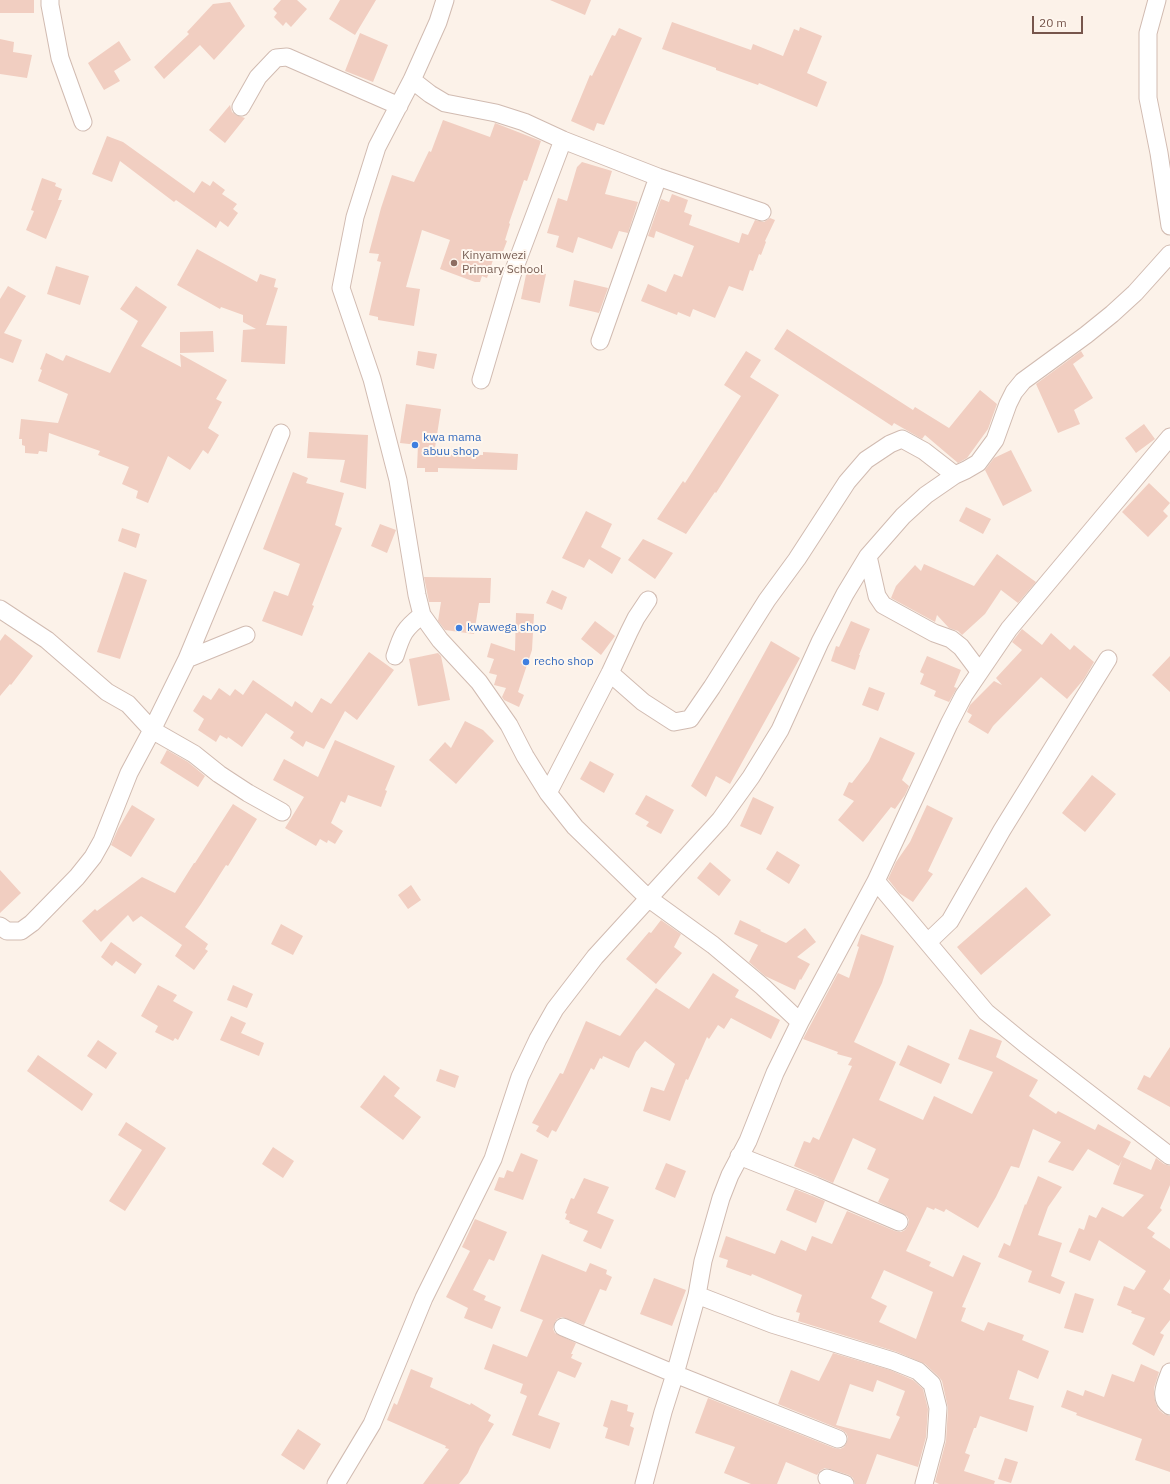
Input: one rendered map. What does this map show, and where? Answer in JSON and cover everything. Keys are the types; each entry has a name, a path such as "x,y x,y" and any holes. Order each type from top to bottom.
{"street":[{"path":"50,0 60,58 83,122"},
{"path":"445,0 438,22 412,80 377,147 357,210 341,288 372,379 398,480 417,595 422,615 440,640 483,688 509,725 525,756 548,793 574,827 648,898 713,945 763,987 800,1022"},
{"path":"1157,0 1148,33 1148,98 1159,153 1170,226"},
{"path":"241,107 258,77 276,58 287,57 398,106"},
{"path":"412,80 445,103 496,113 524,122 563,140 658,177 762,212"},
{"path":"481,380 512,275 563,140"},
{"path":"600,341 658,177"},
{"path":"336,1484 372,1424 424,1298 493,1159 520,1077 538,1039 555,1009 595,957 720,820 751,777 780,730 820,642 845,594 868,556 903,516 926,495 955,475 978,462 987,452 995,440 1014,392 1023,381 1112,314 1135,292 1170,254"},
{"path":"0,926 8,931 21,931 32,923 77,877 93,857 102,842 129,773 187,659 282,433"},
{"path":"644,1484 697,1294 703,1261 716,1213 730,1174 748,1141 775,1073 800,1022 876,881 949,724 979,671 1009,629 1041,589 1170,438"},
{"path":"610,673 644,702 674,722 690,719 767,600 797,559 847,482 866,460 890,444 902,439 924,450 955,475"},
{"path":"868,556 877,596 883,605 934,633 951,639 961,647 979,671"},
{"path":"548,793 610,673 636,618 648,600"},
{"path":"0,609 47,640 107,692 128,704 152,730 194,754 248,794 282,812"},
{"path":"395,656 402,636 409,625 422,615"},
{"path":"187,659 246,635"},
{"path":"928,942 950,921 1002,830 1108,659"},
{"path":"876,881 986,1012 1170,1156"},
{"path":"739,1156 815,1186 899,1222"},
{"path":"697,1294 772,1324 893,1361 918,1371 932,1384 938,1408 936,1439 924,1484"},
{"path":"563,1327 838,1440"},
{"path":"1170,1372 1164,1386 1164,1397 1165,1403 1170,1406"},
{"path":"827,1478 845,1484"}],"building":[{"path":"0,0 34,0 34,13 0,13"},
{"path":"281,0 297,0 307,9 291,27 286,22 283,26 274,17 277,13 273,9"},
{"path":"340,0 376,0 355,35 329,19"},
{"path":"550,0 591,0 585,15"},
{"path":"230,2 245,26 214,60 200,45 164,79 154,67 189,34 187,32 213,4"},
{"path":"672,22 751,50 753,44 783,56 794,29 799,31 800,27 822,36 807,73 827,82 817,107 759,83 758,85 662,49"},
{"path":"619,28 642,38 604,125 597,123 594,131 571,121 590,75 592,76 612,35 615,36"},
{"path":"360,33 388,45 373,82 345,71"},
{"path":"0,39 14,42 13,52 32,55 27,78 0,74"},
{"path":"119,41 131,60 114,71 120,81 104,90 88,63"},
{"path":"230,105 232,112 245,118 225,143 209,130"},
{"path":"443,120 490,137 495,123 541,141 527,181 524,180 509,223 510,224 505,240 507,241 500,259 494,257 487,278 482,276 480,282 475,282 440,269 450,240 422,230 406,287 420,289 414,326 378,320 378,317 369,315 381,262 377,261 379,254 369,253 381,208 392,175 414,182 429,151 431,152"},
{"path":"107,136 123,142 194,193 202,181 210,186 213,181 225,190 222,194 237,204 233,209 238,213 228,227 220,221 216,228 176,200 174,202 120,161 112,182 92,174"},
{"path":"582,162 612,171 605,194 638,202 628,233 619,231 612,249 578,237 573,253 556,247 559,236 547,233 558,198 567,201 577,167"},
{"path":"42,178 56,183 55,186 62,189 58,200 62,200 46,239 26,230 34,211 31,210"},
{"path":"672,194 688,200 684,212 692,215 689,225 739,243 742,233 748,235 755,220 764,222 770,218 775,220 765,241 766,242 761,255 759,254 753,271 750,270 743,291 729,286 715,318 693,309 690,317 678,312 677,315 641,301 648,284 666,292 674,274 682,277 694,246 656,231 654,238 648,236 661,199 669,202"},
{"path":"197,249 257,282 260,274 276,279 274,287 278,288 266,325 287,326 285,364 241,362 243,330 256,329 243,322 243,315 221,307 220,309 177,285"},
{"path":"56,266 89,276 80,305 47,294"},
{"path":"527,270 546,274 540,303 521,299"},
{"path":"574,280 608,288 599,313 569,306"},
{"path":"8,286 26,296 4,333 22,340 13,363 0,358 0,299"},
{"path":"136,286 167,307 141,346 181,367 180,354 227,380 216,399 222,402 208,428 219,435 208,454 203,450 190,470 168,456 148,503 136,498 138,491 122,484 129,467 98,455 100,451 49,433 47,452 39,451 38,454 25,453 25,446 22,445 22,439 19,439 21,419 58,423 68,394 38,381 42,370 40,369 46,353 63,361 66,355 110,373 138,321 120,309"},
{"path":"787,329 913,410 915,407 949,428 980,390 997,404 988,429 967,458 958,463 925,435 922,439 894,423 892,426 774,349"},
{"path":"213,331 214,352 180,353 180,332"},
{"path":"418,351 437,354 434,369 416,365"},
{"path":"746,351 761,360 750,377 779,395 716,493 715,492 686,534 657,519 683,481 685,483 741,396 724,385"},
{"path":"1081,351 1084,356 1073,364 1093,398 1074,410 1080,424 1058,433 1036,384"},
{"path":"406,404 441,409 434,454 483,455 483,452 518,454 517,470 438,468 438,472 425,472 425,468 417,468 418,445 400,443"},
{"path":"1144,424 1155,439 1136,453 1125,438"},
{"path":"309,432 368,435 366,489 340,482 345,460 307,458"},
{"path":"1011,450 1032,491 1003,506 985,470 994,458"},
{"path":"293,472 308,478 306,483 344,493 335,525 342,528 312,605 314,606 302,636 262,621 274,591 288,596 300,564 263,549"},
{"path":"1149,483 1170,503 1163,511 1168,516 1148,537 1122,512"},
{"path":"966,507 991,519 983,534 959,521"},
{"path":"586,511 612,524 601,547 621,558 612,574 589,559 584,568 562,558"},
{"path":"380,524 396,530 387,553 371,546"},
{"path":"122,528 140,534 136,548 118,541"},
{"path":"643,539 673,553 655,579 628,560"},
{"path":"997,554 1036,582 1018,603 1001,590 985,614 962,635 958,631 949,628 937,615 935,622 891,598 896,586 915,565 921,571 924,564 974,586"},
{"path":"124,572 147,580 120,659 97,652"},
{"path":"424,577 491,578 490,603 479,603 474,634 445,630 438,621 441,602 429,602"},
{"path":"552,590 567,597 562,610 546,603"},
{"path":"516,613 534,614 532,650 518,692 524,695 519,707 504,700 502,697 506,688 494,685 497,675 489,673 494,659 487,657 491,643 515,651"},
{"path":"595,621 615,636 601,655 581,639"},
{"path":"851,621 870,629 859,655 855,670 831,661 836,646 839,647"},
{"path":"1022,629 1042,645 1051,633 1070,650 1074,645 1094,662 1084,679 1067,699 1041,677 993,726 988,734 968,722 972,715 967,712 970,705 994,681 1002,685 996,678 1022,650 1012,642"},
{"path":"5,634 33,656 11,685 10,684 0,696 0,641"},
{"path":"771,641 800,658 730,784 716,776 706,797 691,786"},
{"path":"369,652 394,670 357,720 345,711 324,749 306,741 303,747 290,738 294,732 266,713 242,747 228,737 227,739 220,735 216,742 198,730 204,719 193,711 203,695 211,700 219,688 230,696 235,689 243,695 253,680 292,707 295,701 312,713 321,698 331,704"},
{"path":"438,653 441,656 450,700 418,706 409,659"},
{"path":"927,656 961,670 954,687 957,688 949,702 934,696 936,691 920,684 924,674 920,672"},
{"path":"1170,656 1170,692 1152,675"},
{"path":"869,687 885,693 878,711 862,705"},
{"path":"465,721 483,730 494,741 456,784 429,760 445,742 451,748"},
{"path":"880,737 915,753 902,780 909,786 905,795 895,809 891,807 863,842 838,820 854,801 843,795 849,782 852,783 869,761"},
{"path":"335,740 395,766 385,790 387,791 381,807 348,795 345,803 341,801 331,823 343,831 335,844 328,840 327,843 320,839 316,846 285,828 304,797 273,780 284,759 318,777"},
{"path":"167,750 188,762 205,776 198,787 160,763"},
{"path":"590,761 614,774 604,793 580,779"},
{"path":"1092,775 1116,794 1085,832 1062,813"},
{"path":"646,795 674,810 661,834 646,826 649,822 635,814"},
{"path":"753,797 774,807 761,835 740,826"},
{"path":"233,804 257,819 228,866 226,865 185,927 208,944 205,949 208,951 194,970 175,956 182,945 141,916 133,922 128,915 101,942 82,921 95,909 97,911 142,877 175,893"},
{"path":"132,805 155,819 131,857 111,845 118,829"},
{"path":"927,805 953,818 928,871 933,874 913,902 899,893 888,879 896,862 910,842"},
{"path":"777,851 800,865 789,884 766,869"},
{"path":"710,862 731,880 719,896 697,878"},
{"path":"0,870 21,893 0,913"},
{"path":"411,885 421,900 408,909 398,895"},
{"path":"1026,887 1051,915 981,975 957,947"},
{"path":"661,920 681,934 674,947 682,953 656,984 626,959 649,932 651,933"},
{"path":"740,920 786,943 805,928 816,942 797,957 810,964 795,990 765,976 749,962 758,945 734,934"},
{"path":"281,924 303,936 293,955 271,944"},
{"path":"861,934 894,946 882,983 854,1042 896,1062 879,1100 923,1120 934,1096 972,1114 993,1072 958,1059 970,1029 1002,1041 996,1057 1038,1080 1029,1096 1056,1114 1058,1111 1095,1130 1098,1124 1131,1142 1123,1157 1151,1170 1156,1158 1164,1164 1170,1166 1170,1185 1160,1208 1162,1210 1147,1228 1155,1233 1152,1237 1170,1249 1170,1279 1163,1289 1170,1294 1170,1320 1160,1333 1164,1335 1154,1356 1132,1344 1145,1318 1131,1313 1132,1311 1117,1305 1124,1286 1134,1290 1146,1271 1099,1240 1090,1261 1069,1252 1079,1228 1084,1230 1089,1215 1096,1218 1102,1207 1123,1217 1144,1195 1113,1184 1122,1160 1119,1166 1088,1149 1073,1171 1048,1162 1061,1142 1033,1129 1019,1168 1011,1166 996,1197 978,1228 946,1209 944,1212 935,1208 934,1210 927,1207 906,1251 931,1262 929,1266 953,1277 963,1255 981,1263 962,1307 966,1308 961,1321 984,1331 988,1322 1024,1335 1022,1340 1049,1351 1038,1379 1018,1370 1009,1399 1034,1406 1027,1432 980,1416 976,1428 974,1428 965,1453 970,1455 964,1471 995,1481 994,1484 939,1484 935,1482 946,1441 948,1408 942,1381 925,1364 897,1352 798,1321 800,1313 796,1312 802,1295 752,1274 751,1276 726,1267 728,1260 719,1257 726,1236 775,1254 781,1240 806,1251 812,1236 832,1244 847,1211 895,1231 901,1232 908,1226 909,1220 907,1216 878,1202 889,1179 867,1169 876,1149 853,1138 833,1183 794,1166 804,1141 810,1143 813,1137 819,1140 852,1066 848,1065 852,1058 837,1054 838,1052 803,1039 838,973 849,978 859,947 857,946","holes":["884,1270 933,1292 916,1339 879,1322 887,1306 871,1298"]},
{"path":"111,942 142,964 135,974 116,961 112,966 101,957"},
{"path":"713,973 739,990 735,997 780,1020 771,1039 731,1018 724,1029 718,1025 709,1039 707,1037 688,1080 686,1079 670,1121 643,1111 651,1087 664,1091 675,1064 645,1041 636,1052 629,1068 603,1056 602,1059 600,1058 594,1070 591,1068 556,1132 552,1130 548,1138 536,1131 539,1126 532,1123 560,1073 563,1074 586,1021 620,1036 656,988 689,1009"},
{"path":"158,985 177,995 173,1001 193,1012 178,1040 175,1038 173,1041 155,1032 158,1026 141,1016"},
{"path":"233,985 253,994 247,1008 227,1000"},
{"path":"231,1016 246,1023 241,1033 264,1043 259,1056 220,1040"},
{"path":"98,1040 117,1053 106,1069 87,1056"},
{"path":"908,1045 950,1064 941,1084 899,1065"},
{"path":"1170,1047 1170,1107 1137,1089 1144,1075 1150,1078"},
{"path":"38,1055 93,1094 82,1111 27,1071"},
{"path":"440,1069 459,1076 455,1088 436,1081"},
{"path":"384,1075 400,1088 394,1096 421,1117 403,1140 360,1107"},
{"path":"126,1122 166,1148 125,1211 109,1201 142,1150 118,1135"},
{"path":"273,1147 294,1161 283,1178 262,1164"},
{"path":"521,1153 538,1160 523,1200 494,1190 499,1177 504,1178 507,1170 513,1172"},
{"path":"666,1163 686,1171 675,1198 655,1189"},
{"path":"1038,1176 1062,1187 1048,1207 1038,1235 1062,1243 1051,1276 1065,1282 1060,1294 1028,1282 1032,1271 998,1257 1004,1243 1010,1246 1025,1204 1026,1205"},
{"path":"584,1178 609,1187 597,1213 614,1220 601,1249 583,1241 588,1231 569,1223 570,1221 565,1219 567,1214 565,1213 571,1198 574,1199"},
{"path":"795,1189 825,1201 816,1223 786,1210"},
{"path":"475,1219 507,1232 494,1261 489,1259 473,1290 486,1296 484,1300 501,1307 492,1329 464,1318 468,1308 446,1297 470,1251 462,1247"},
{"path":"542,1254 586,1272 590,1263 607,1270 606,1274 612,1277 606,1291 600,1289 584,1325 562,1317 557,1319 554,1324 553,1329 555,1333 576,1343 571,1354 573,1354 571,1358 582,1363 575,1378 558,1371 538,1415 560,1423 550,1449 512,1435 527,1396 520,1393 523,1384 484,1369 493,1344 527,1357 543,1320 520,1311"},
{"path":"654,1278 686,1290 672,1326 640,1314"},
{"path":"1075,1293 1094,1299 1083,1333 1064,1328"},
{"path":"833,1353 890,1370 913,1380 923,1389 928,1409 926,1437 918,1467 877,1454 866,1484 855,1484 853,1478 849,1475 825,1468 817,1475 786,1462 777,1484 751,1484 724,1473 735,1447 695,1433 708,1398 834,1448 840,1449 844,1447 848,1437 842,1430 778,1404 791,1370 819,1381","holes":["877,1380 905,1391 896,1415 900,1417 890,1439 836,1425 850,1384 873,1392"]},
{"path":"1141,1364 1159,1372 1154,1388 1154,1396 1159,1410 1170,1416 1170,1472 1135,1460 1142,1439 1076,1415 1077,1413 1061,1407 1067,1390 1083,1396 1085,1390 1104,1397 1112,1374 1134,1382"},
{"path":"411,1369 433,1378 430,1387 470,1405 471,1403 491,1415 488,1421 494,1424 480,1447 468,1473 459,1484 423,1484 449,1449 445,1448 446,1446 387,1420 394,1403 397,1405"},
{"path":"611,1400 628,1405 627,1411 634,1413 630,1426 634,1428 629,1446 605,1438 608,1428 603,1426"},
{"path":"298,1429 321,1444 304,1470 281,1455"},
{"path":"1005,1458 1018,1462 1011,1483 998,1479"}],"place":[{"name":"Kinyamwezi Primary School","path":"454,263"},
{"name":"kwa mama abuu shop","path":"415,445"},
{"name":"kwawega shop","path":"459,628"},
{"name":"recho shop","path":"526,662"}]}
